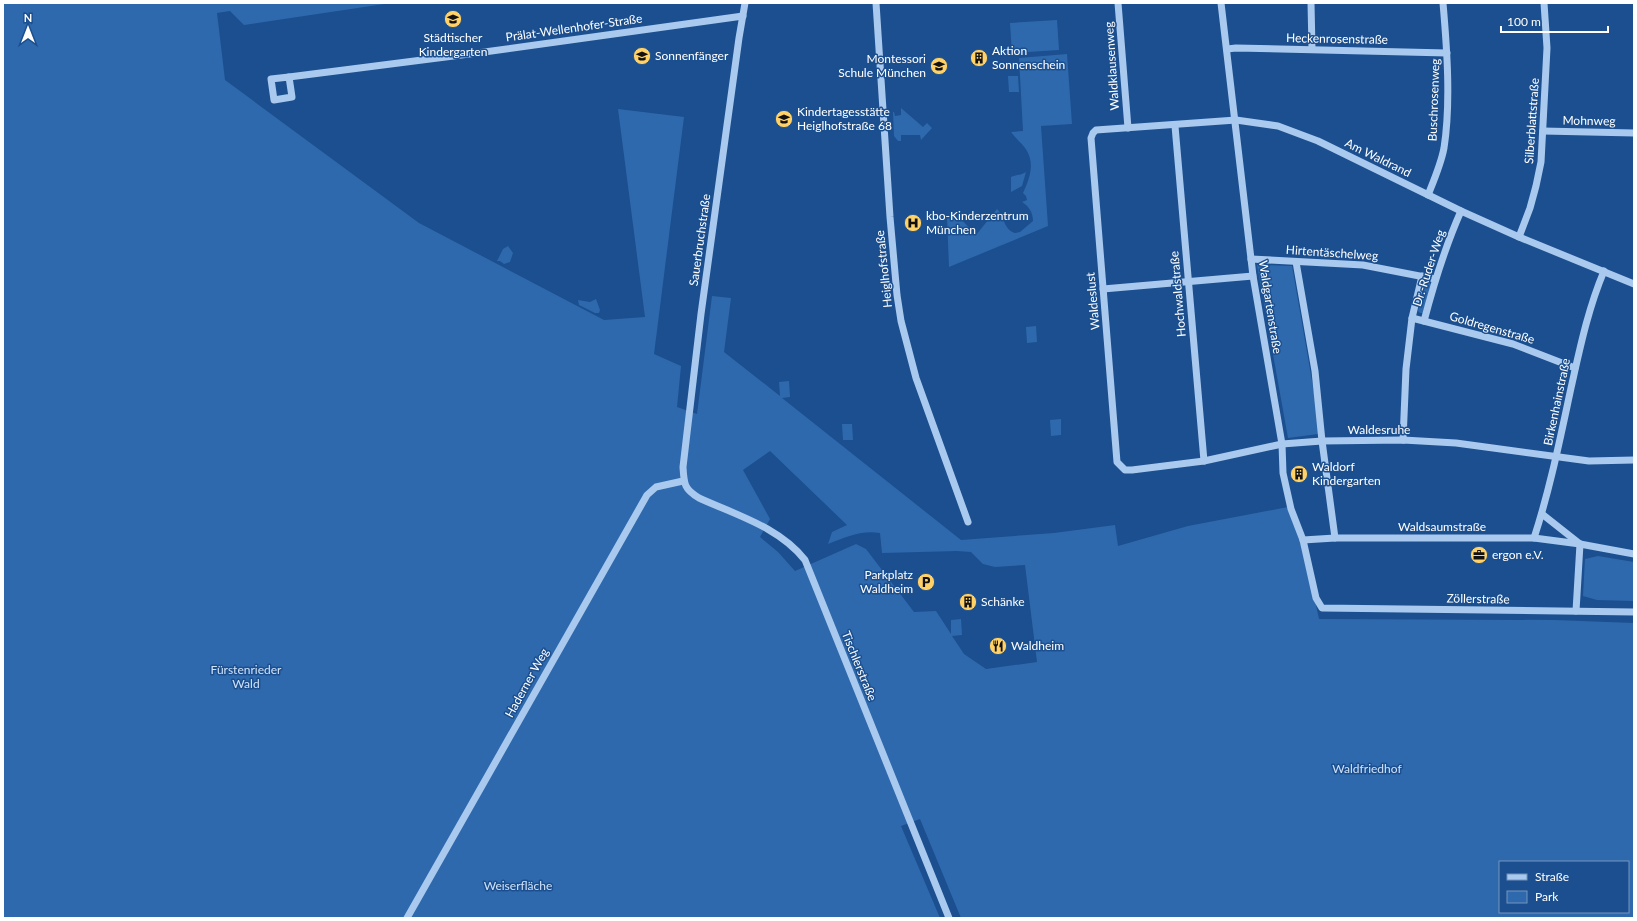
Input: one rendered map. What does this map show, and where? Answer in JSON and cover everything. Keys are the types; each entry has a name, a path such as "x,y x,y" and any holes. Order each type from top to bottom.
{"street":[{"name":"Sauerbruchstraße","path":"683,481 683,467 691,392 745,3"},
{"name":"Heiglhofstraße","path":"876,3 890,217 901,321 916,378 968,522"},
{"name":"Waldklausenweg","path":"1118,3 1128,128"},
{"name":"Waldgartenstraße","path":"1222,3 1253,276 1282,444 1284,473 1291,509 1303,540 1316,598 1322,608"},
{"path":"1310,3 1312,49"},
{"name":"Buschrosenweg","path":"1428,195 1443,150 1447,100 1447,53 1444,3"},
{"name":"Silberblattstraße","path":"1519,237 1536,186 1541,162 1547,48 1544,3"},
{"name":"Prälat-Wellenhofer-Straße","path":"289,77 477,53 743,16"},
{"name":"Heckenrosenstraße","path":"1227,49 1312,49 1447,53"},
{"name":"Am Waldrand","path":"1096,130 1175,126 1236,120 1278,126 1318,141 1461,211 1519,237 1634,284"},
{"name":"Hochwaldstraße","path":"1175,126 1204,461"},
{"name":"Waldeslust","path":"1096,130 1091,138 1117,462 1125,470"},
{"name":"Mohnweg","path":"1543,131 1634,133"},
{"name":"Dr.-Ruder-Weg","path":"1412,318 1424,321 1447,242 1461,211"},
{"name":"Hirtentäschelweg","path":"1252,260 1342,262 1435,279"},
{"path":"1296,262 1315,371 1322,440 1335,538"},
{"name":"Birkenhainstraße","path":"1534,538 1557,457 1589,310 1604,271"},
{"path":"1103,289 1253,276"},
{"name":"Dr.-Ruder-Weg","path":"1402,440 1406,369 1412,318 1422,276"},
{"name":"Goldregenstraße","path":"1424,321 1513,344 1576,368"},
{"name":"Waldesruhe","path":"1125,470 1204,461 1282,444 1322,440 1402,440 1456,444 1589,461 1634,460"},
{"name":"Haderner Weg","path":"408,918 647,495 656,487 683,481"},
{"name":"Tischlerstraße","path":"683,481 691,493 699,498 772,531 787,541 805,560 949,918"},
{"name":"Waldsaumstraße","path":"1542,514 1580,544"},
{"name":"Waldsaumstraße","path":"1303,540 1335,538 1534,538 1580,544 1634,554"},
{"path":"1576,611 1580,544"},
{"name":"Zöllerstraße","path":"1322,608 1634,612"}],"green space":[{"name":"Fürstenrieder Wald","path":"3,3 391,3 244,25 230,11 217,13 225,80 419,223 604,320 645,317 618,109 684,117 654,354 681,366 677,407 697,414 712,296 731,298 724,352 780,396 779,382 789,381 790,397 782,398 961,540 1054,533 1115,525 1118,546 1188,526 1288,507 1302,542 1319,619 1555,620 1634,623 1634,918 961,918 920,819 901,826 940,918 3,918","holes":["770,451 847,525 832,532 828,544 860,533 873,532 880,533 882,553 971,552 983,564 995,567 1025,565 1037,662 986,669 964,654 952,636 962,635 961,619 951,620 951,634 936,611 914,612 866,549 856,544 795,571 778,552 760,537 770,519 743,470"]},
{"path":"1057,20 1059,50 1012,53 1010,23"},
{"path":"1067,54 1072,124 1041,126 1048,226 949,267 947,216 960,218 976,235 997,209 1008,229 1015,233 1020,232 1033,221 1030,210 1022,202 1027,200 1023,193 1030,172 1031,162 1025,148 1011,132 1023,131 1019,58"},
{"path":"1008,76 1018,76 1019,92 1009,92"},
{"path":"901,108 923,127 927,123 932,128 921,140 920,135 901,135 901,141 898,141 894,136 893,112 895,116 901,115"},
{"path":"1026,172 1022,186 1011,192 1011,177"},
{"path":"508,246 513,253 510,262 504,264 497,261 503,249"},
{"path":"1257,265 1292,266 1319,421 1318,434 1288,438"},
{"path":"1429,282 1431,284 1423,313 1420,313 1418,311 1425,284"},
{"path":"596,299 600,310 599,313 595,313 579,305 578,300 590,302"},
{"path":"1036,326 1037,342 1027,343 1026,327"},
{"path":"1061,419 1061,435 1051,436 1050,420"},
{"path":"842,424 852,424 853,440 843,440"},
{"path":"1598,556 1634,562 1634,601 1597,600 1583,596 1585,559"}],"place":[{"name":"Städtischer Kindergarten","path":"453,19"},
{"name":"Sonnenfänger","path":"642,56"},
{"name":"Aktion Sonnenschein","path":"979,58"},
{"name":"Montessori Schule München","path":"939,66"},
{"name":"Kindertagesstätte Heiglhofstraße 68","path":"784,119"},
{"name":"kbo-Kinderzentrum München","path":"913,223"},
{"name":"Waldorf Kindergarten","path":"1299,474"},
{"name":"ergon e.V.","path":"1479,555"},
{"name":"Parkplatz Waldheim","path":"926,582"},
{"name":"Schänke","path":"968,602"},
{"name":"Waldheim","path":"998,646"}],"park label":[{"name":"Waldfriedhof","path":"1367,769"},
{"name":"Weiserfläche","path":"518,886"}]}
